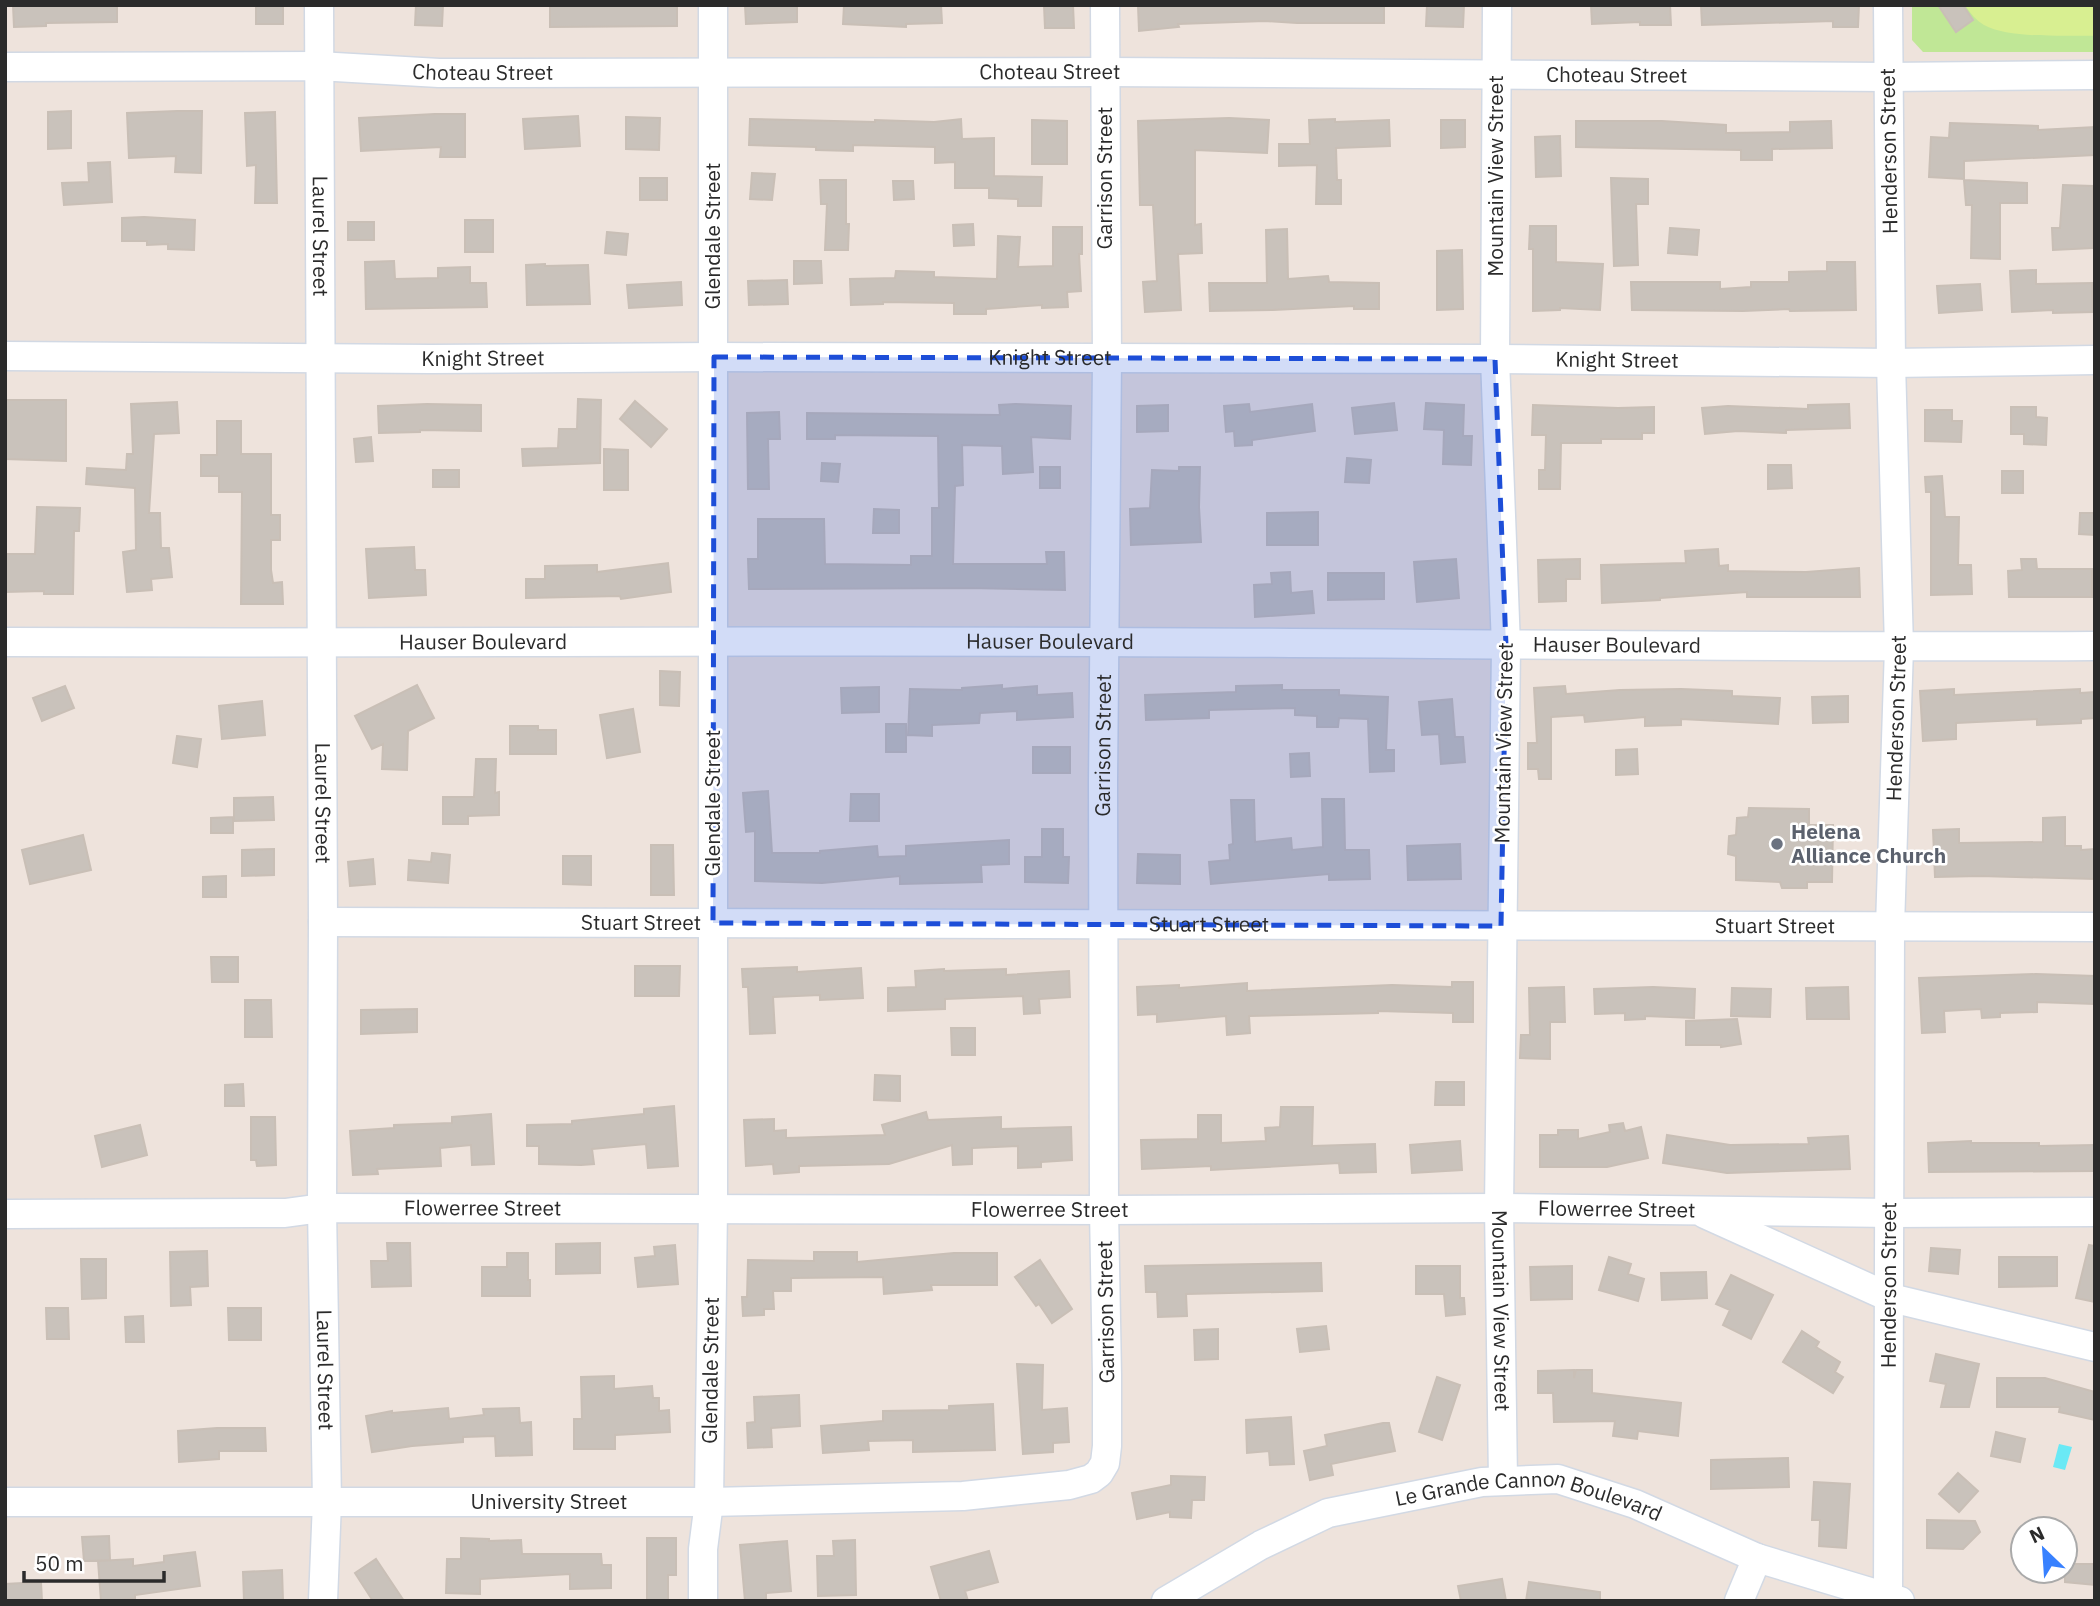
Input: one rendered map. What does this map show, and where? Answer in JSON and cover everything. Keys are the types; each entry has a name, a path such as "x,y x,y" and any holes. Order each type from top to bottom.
{"street":[{"name":"Laurel Street","path":"320,5 318,66 322,358 323,922 321,1208 327,1502 323,1601"},
{"name":"Glendale Street","path":"703,1601 703,1549 709,1502 713,1208 713,5"},
{"name":"Garrison Street","path":"1091,1479 1105,1463 1107,1446 1104,1210 1107,359 1105,5"},
{"name":"Mountain View Street","path":"1497,5 1495,359 1506,646 1499,1208 1503,1480"},
{"name":"Henderson Street","path":"1888,5 1891,363 1899,647 1890,927 1894,1599"},
{"name":"Choteau Street","path":"5,67 318,66 439,73 1105,72 1888,78 2095,75"},
{"name":"Knight Street","path":"5,356 1495,359 1891,363 2095,360"},
{"name":"Hauser Boulevard","path":"5,642 322,644 714,641 1506,646 2095,646"},
{"name":"Stuart Street","path":"323,922 2095,927"},
{"name":"Flowerree Street","path":"5,1214 285,1213 321,1208 1499,1208 1891,1213 2095,1212"},
{"path":"1695,1210 1891,1298 2095,1347"},
{"name":"University Street","path":"5,1502 709,1502 963,1496 1069,1485 1091,1479"},
{"name":"Le Grande Cannon Boulevard","path":"1166,1601 1261,1545 1328,1513 1482,1482 1558,1479 1635,1504 1757,1558 1894,1599"},
{"path":"1739,1601 1757,1558"}],"highlighted area":[{"path":"714,357 1495,359 1506,646 1501,926 713,923"}],"green space":[{"path":"1912,5 2095,5 2095,52 1923,52 1912,40"},
{"path":"1965,5 2095,5 2095,36 2022,34 1995,29 1978,21"}],"water":[{"path":"2059,1444 2072,1447 2065,1470 2053,1467"}],"building":[{"path":"13,5 117,5 117,22 46,23 46,26 14,27"},
{"path":"256,5 283,5 283,24 256,24"},
{"path":"416,5 443,5 442,26 415,25"},
{"path":"550,5 677,5 677,26 550,27"},
{"path":"745,5 797,5 797,22 746,24"},
{"path":"844,5 941,5 942,23 906,24 906,27 843,24"},
{"path":"1044,5 1073,5 1074,28 1045,28"},
{"path":"1138,5 1384,5 1384,23 1265,21 1178,24 1179,27 1139,31"},
{"path":"1427,5 1464,5 1463,27 1426,26"},
{"path":"1591,5 1670,5 1671,25 1640,25 1640,22 1592,24"},
{"path":"1701,5 1859,5 1858,27 1833,27 1833,21 1702,25"},
{"path":"1938,5 1963,5 1973,20 1956,32"},
{"path":"71,111 71,148 48,149 48,112"},
{"path":"202,111 201,173 175,172 176,156 129,158 127,113"},
{"path":"275,112 277,203 255,203 256,165 247,166 245,113"},
{"path":"465,114 465,157 440,157 441,147 361,151 359,118"},
{"path":"578,116 580,146 525,149 523,119"},
{"path":"626,117 660,118 659,150 626,149"},
{"path":"1229,118 1269,120 1267,153 1195,150 1195,225 1201,224 1202,253 1178,254 1181,310 1145,312 1143,282 1157,281 1153,205 1140,205 1138,121"},
{"path":"750,119 934,122 961,119 962,139 994,138 994,176 1042,177 1041,206 1018,206 1018,199 989,198 989,188 955,188 955,162 935,163 935,147 853,145 853,151 749,145"},
{"path":"1335,119 1335,122 1389,120 1390,146 1336,148 1337,180 1341,180 1341,204 1316,204 1317,165 1279,166 1279,144 1310,144 1309,120"},
{"path":"1032,120 1067,121 1067,164 1032,164"},
{"path":"1441,120 1465,120 1465,147 1441,148"},
{"path":"1576,121 1662,121 1726,125 1726,133 1790,132 1790,122 1831,121 1832,148 1772,149 1772,160 1741,160 1741,150 1576,147"},
{"path":"1950,123 2038,126 2038,130 2095,127 2095,155 1964,161 1964,179 1929,177 1931,137 1949,138"},
{"path":"1560,136 1561,176 1536,177 1535,137"},
{"path":"110,162 112,202 64,205 62,183 89,182 88,163"},
{"path":"752,173 775,174 772,200 750,199"},
{"path":"640,178 667,178 667,200 640,200"},
{"path":"1611,178 1648,179 1648,204 1636,204 1638,265 1614,266"},
{"path":"820,180 846,180 848,250 825,250 827,204 821,204"},
{"path":"1964,180 2027,183 2027,203 2000,203 2000,259 1971,258 1972,205 1966,205"},
{"path":"893,181 913,181 914,199 894,200"},
{"path":"2063,185 2093,186 2093,248 2053,250 2052,228 2060,228"},
{"path":"122,218 195,220 194,250 168,249 168,244 147,245 147,241 122,241"},
{"path":"465,220 493,220 493,252 465,252"},
{"path":"348,222 374,222 374,240 348,240"},
{"path":"973,224 974,245 954,246 953,225"},
{"path":"1530,226 1556,226 1556,262 1603,264 1600,310 1560,308 1533,311 1533,249 1529,249"},
{"path":"1053,227 1082,227 1082,254 1079,254 1081,291 1067,292 1068,307 1042,308 1042,305 986,309 986,314 954,314 954,303 883,302 851,305 850,279 895,278 896,271 934,272 934,277 997,279 998,236 1020,237 1018,267 1053,266"},
{"path":"1670,228 1699,230 1697,255 1668,253"},
{"path":"1287,229 1288,279 1328,276 1329,282 1379,283 1379,309 1354,309 1354,306 1210,311 1209,283 1267,283 1266,230"},
{"path":"607,232 628,234 626,255 605,253"},
{"path":"1462,250 1463,309 1437,310 1437,251"},
{"path":"394,261 395,279 438,278 438,268 470,267 470,283 486,283 487,307 366,309 365,262"},
{"path":"794,261 821,261 822,283 794,284"},
{"path":"1827,262 1855,262 1856,310 1632,310 1631,282 1720,282 1720,289 1751,287 1751,282 1789,282 1789,272 1827,271"},
{"path":"526,265 588,265 590,304 527,305"},
{"path":"2036,270 2036,284 2092,283 2093,312 2012,312 2010,271"},
{"path":"787,280 788,304 749,305 748,281"},
{"path":"681,282 682,305 629,308 627,285"},
{"path":"1980,284 1982,310 1939,313 1937,286"},
{"path":"578,399 601,400 600,463 523,466 522,449 558,448 559,429 577,429"},
{"path":"5,400 66,400 66,461 5,459"},
{"path":"635,401 667,429 651,447 620,419"},
{"path":"177,402 179,433 154,434 149,513 160,513 161,548 169,548 172,577 151,579 152,590 127,592 123,552 136,550 135,488 86,484 87,468 126,470 127,454 133,454 131,404"},
{"path":"1394,403 1397,430 1355,434 1352,408"},
{"path":"1426,403 1464,405 1463,436 1472,436 1471,465 1443,464 1444,430 1424,429"},
{"path":"1249,404 1250,412 1312,404 1315,431 1252,440 1252,445 1235,446 1234,431 1226,432 1224,406"},
{"path":"1849,404 1850,428 1786,430 1786,433 1738,431 1705,434 1702,408 1728,406 1808,409 1808,405"},
{"path":"481,405 481,431 420,430 379,433 378,406"},
{"path":"999,405 1071,406 1070,439 1031,437 1033,472 1003,474 1002,446 962,445 963,485 955,486 953,564 1047,564 1046,552 1064,552 1065,590 749,589 748,559 758,559 758,519 824,519 825,564 911,565 911,556 932,556 932,508 939,508 938,436 835,435 835,439 807,439 807,413 1000,415"},
{"path":"1168,405 1168,431 1137,432 1137,406"},
{"path":"1533,405 1654,407 1654,433 1642,433 1642,439 1561,443 1560,489 1539,489 1539,470 1545,470 1546,435 1532,435"},
{"path":"2011,407 2036,407 2036,417 2047,418 2046,445 2024,444 2024,434 2011,434"},
{"path":"1925,410 1952,410 1952,421 1962,421 1961,442 1925,441"},
{"path":"779,412 780,439 768,439 769,489 748,489 747,413"},
{"path":"217,421 241,421 241,454 271,454 271,515 280,515 280,540 271,540 271,570 273,583 282,582 283,604 241,604 242,492 219,492 219,476 201,476 201,455 217,455"},
{"path":"371,437 373,461 356,462 354,439"},
{"path":"604,449 628,450 628,490 604,490"},
{"path":"1347,458 1371,460 1369,483 1345,482"},
{"path":"822,463 840,464 838,482 821,481"},
{"path":"1768,465 1791,465 1792,488 1768,489"},
{"path":"1040,467 1060,467 1060,488 1040,488"},
{"path":"1179,467 1200,467 1201,542 1131,545 1130,509 1150,508 1152,470 1179,471"},
{"path":"433,470 459,470 459,487 433,487"},
{"path":"2002,471 2023,471 2023,493 2002,493"},
{"path":"1942,476 1945,517 1959,517 1958,565 1971,565 1972,594 1931,595 1931,492 1926,492 1925,477"},
{"path":"37,507 80,508 79,531 74,531 73,594 44,594 44,591 5,592 5,554 35,554"},
{"path":"874,509 899,510 899,533 873,533"},
{"path":"1318,512 1318,545 1267,545 1267,513"},
{"path":"2080,513 2095,513 2095,535 2079,534"},
{"path":"414,547 415,570 425,570 426,595 369,598 366,549"},
{"path":"1718,549 1719,566 1728,565 1728,571 1806,572 1859,568 1860,597 1747,597 1747,592 1602,603 1601,565 1686,563 1685,551"},
{"path":"1456,559 1459,598 1417,602 1414,562"},
{"path":"1580,559 1580,579 1566,579 1566,601 1539,602 1538,560"},
{"path":"2021,559 2036,559 2037,569 2092,569 2092,597 2009,597 2008,571 2022,570"},
{"path":"668,563 671,592 621,599 620,596 526,598 526,579 545,579 545,566 597,565 597,572"},
{"path":"1290,572 1291,593 1312,591 1314,613 1255,617 1254,585 1272,584 1271,573"},
{"path":"1328,573 1384,573 1384,599 1328,600"},
{"path":"660,671 680,672 679,706 660,705"},
{"path":"417,685 434,718 408,731 407,770 382,769 383,744 372,749 355,716"},
{"path":"1002,685 1002,689 1037,686 1037,695 1072,693 1073,717 1017,720 1017,711 980,713 979,723 932,725 932,736 908,735 910,689 962,690"},
{"path":"1282,685 1282,690 1339,690 1339,695 1388,697 1386,750 1394,750 1394,771 1370,772 1368,719 1339,718 1338,727 1317,727 1317,716 1295,715 1295,708 1209,710 1209,718 1146,720 1145,695 1236,692 1236,686"},
{"path":"65,686 74,708 42,721 33,698"},
{"path":"1565,686 1566,694 1681,689 1732,691 1732,696 1780,698 1778,724 1681,719 1681,725 1645,726 1645,717 1585,722 1584,715 1551,717 1551,779 1539,779 1538,769 1528,769 1528,743 1537,743 1534,688"},
{"path":"879,687 879,712 842,713 841,688"},
{"path":"1954,689 1954,695 2080,689 2080,693 2095,692 2095,718 2081,719 2081,723 2037,725 2037,719 1956,723 1956,739 1923,741 1920,691"},
{"path":"1848,696 1848,722 1813,723 1812,697"},
{"path":"1452,699 1455,737 1463,737 1465,762 1441,764 1439,734 1422,735 1419,702"},
{"path":"262,701 265,735 222,739 219,706"},
{"path":"633,709 640,752 607,758 600,715"},
{"path":"886,724 906,724 906,752 886,752"},
{"path":"510,726 538,726 538,730 556,730 556,754 510,754"},
{"path":"177,736 201,739 197,767 173,763"},
{"path":"1033,747 1070,747 1070,773 1033,773"},
{"path":"1637,749 1638,774 1616,775 1616,750"},
{"path":"1309,753 1310,776 1291,777 1290,754"},
{"path":"476,759 496,759 495,793 499,792 499,815 468,816 468,824 443,824 443,797 474,797"},
{"path":"768,791 772,853 820,853 877,846 878,857 906,856 906,846 1009,840 1009,864 981,865 982,882 900,884 900,876 822,883 755,881 755,831 746,832 743,793"},
{"path":"851,794 879,794 879,821 850,821"},
{"path":"273,797 274,820 234,821 234,798"},
{"path":"1322,799 1344,799 1345,850 1369,850 1370,879 1329,880 1329,874 1211,884 1209,862 1230,860 1229,845 1233,844 1231,800 1254,800 1255,842 1291,838 1292,850 1323,847"},
{"path":"1749,808 1809,809 1809,825 1833,825 1832,882 1807,882 1807,888 1782,888 1780,882 1736,880 1736,856 1728,854 1729,836 1736,835 1737,818 1748,817"},
{"path":"233,817 233,833 211,833 211,818"},
{"path":"2065,817 2065,846 2081,846 2081,850 2095,849 2095,879 1935,877 1933,830 1959,829 1959,843 2043,842 2043,818"},
{"path":"1042,829 1063,829 1063,857 1069,857 1068,883 1025,882 1025,857 1042,857"},
{"path":"83,835 91,870 30,884 22,850"},
{"path":"1460,844 1461,879 1408,880 1407,846"},
{"path":"651,845 673,845 674,895 651,895"},
{"path":"274,849 274,875 242,876 242,850"},
{"path":"432,853 450,855 448,883 408,880 409,860 431,862"},
{"path":"1138,854 1180,855 1180,884 1137,883"},
{"path":"563,856 591,856 591,885 563,884"},
{"path":"373,859 375,884 350,886 348,862"},
{"path":"226,876 226,897 203,897 203,877"},
{"path":"211,957 238,957 238,982 212,982"},
{"path":"635,966 680,966 679,996 635,996"},
{"path":"797,967 797,972 861,968 863,998 820,1000 820,995 773,997 775,1033 750,1034 748,987 743,987 742,969"},
{"path":"1006,969 1006,975 1069,971 1070,997 1039,999 1040,1013 1024,1014 1023,996 945,999 945,1009 888,1011 888,988 916,987 915,971"},
{"path":"2036,974 2095,976 2095,1004 2037,1002 2037,1012 2000,1013 2000,1017 1982,1018 1981,1009 1944,1011 1945,1032 1922,1033 1919,978"},
{"path":"1452,982 1473,982 1473,1022 1453,1022 1453,1013 1378,1011 1249,1016 1250,1033 1227,1035 1226,1016 1157,1022 1157,1014 1138,1015 1137,987 1179,985 1179,988 1247,983 1247,991 1392,985 1452,987"},
{"path":"1564,987 1565,1022 1550,1022 1550,1059 1520,1058 1521,1035 1530,1035 1529,988"},
{"path":"1848,987 1849,1019 1807,1019 1806,988"},
{"path":"1732,988 1771,989 1770,1017 1731,1016"},
{"path":"1594,989 1695,989 1694,1018 1645,1016 1645,1019 1625,1020 1625,1013 1595,1014"},
{"path":"245,1000 271,1000 272,1037 245,1037"},
{"path":"417,1009 417,1032 361,1034 361,1010"},
{"path":"1737,1019 1741,1044 1721,1047 1686,1045 1686,1021"},
{"path":"951,1028 975,1028 975,1055 952,1055"},
{"path":"875,1075 900,1076 900,1101 874,1100"},
{"path":"1436,1082 1464,1082 1464,1105 1435,1105"},
{"path":"243,1084 244,1106 225,1106 225,1085"},
{"path":"674,1106 678,1166 648,1168 646,1144 592,1149 594,1164 581,1165 539,1164 539,1146 527,1146 527,1125 572,1124 572,1121 644,1114 644,1109"},
{"path":"1281,1107 1313,1107 1312,1146 1375,1144 1376,1172 1340,1173 1339,1163 1211,1170 1211,1166 1142,1169 1141,1140 1198,1139 1198,1115 1221,1115 1221,1143 1266,1141 1265,1128 1280,1127"},
{"path":"926,1112 928,1120 1001,1117 1001,1129 1071,1127 1072,1160 1041,1162 1041,1167 1018,1168 1018,1146 972,1148 972,1164 953,1165 952,1145 889,1164 799,1166 799,1172 774,1174 773,1164 746,1166 744,1120 774,1119 774,1131 786,1130 786,1138 885,1135 882,1125"},
{"path":"491,1114 494,1164 472,1165 471,1145 440,1148 441,1166 377,1169 378,1174 353,1175 350,1131 394,1128 394,1125 452,1123 452,1117"},
{"path":"251,1117 275,1117 276,1165 257,1166 256,1160 251,1160"},
{"path":"1623,1123 1625,1131 1641,1127 1648,1158 1607,1167 1540,1167 1540,1135 1558,1135 1558,1130 1578,1130 1578,1139 1610,1132 1609,1125"},
{"path":"140,1125 147,1155 102,1167 95,1136"},
{"path":"1667,1135 1730,1145 1809,1144 1808,1138 1848,1136 1850,1169 1727,1173 1663,1163"},
{"path":"1460,1141 1462,1170 1412,1173 1410,1145"},
{"path":"1928,1143 2039,1143 2039,1146 2095,1145 2095,1171 1929,1172"},
{"path":"387,1243 410,1243 411,1286 372,1287 371,1261 388,1261"},
{"path":"600,1243 600,1273 556,1274 556,1244"},
{"path":"675,1245 678,1284 638,1287 635,1258 655,1256 654,1247"},
{"path":"2089,1245 2095,1246 2095,1302 2076,1298"},
{"path":"1931,1248 1960,1250 1958,1274 1929,1271"},
{"path":"207,1251 208,1286 190,1287 191,1305 171,1306 170,1252"},
{"path":"814,1252 857,1252 857,1262 954,1253 997,1253 997,1285 931,1285 932,1290 884,1294 883,1277 791,1278 791,1291 773,1291 774,1309 764,1309 764,1315 743,1316 742,1297 747,1297 748,1260 814,1261"},
{"path":"507,1253 528,1253 530,1296 482,1296 482,1267 507,1267"},
{"path":"1609,1257 1631,1264 1628,1274 1644,1279 1638,1301 1599,1290"},
{"path":"1999,1257 2057,1257 2057,1286 1999,1287"},
{"path":"81,1259 106,1259 106,1298 82,1299"},
{"path":"1040,1260 1072,1309 1052,1323 1015,1277"},
{"path":"1321,1263 1322,1291 1186,1294 1187,1316 1158,1317 1157,1292 1146,1292 1145,1266"},
{"path":"1416,1266 1460,1266 1460,1298 1464,1298 1465,1314 1446,1316 1444,1294 1416,1294"},
{"path":"1572,1266 1572,1299 1531,1300 1530,1267"},
{"path":"1706,1272 1707,1298 1662,1300 1661,1273"},
{"path":"1731,1275 1773,1295 1751,1339 1723,1325 1730,1310 1716,1304"},
{"path":"46,1308 68,1308 69,1339 47,1339"},
{"path":"228,1308 261,1308 261,1340 229,1340"},
{"path":"143,1316 144,1342 126,1342 125,1317"},
{"path":"1326,1326 1329,1349 1300,1352 1297,1329"},
{"path":"1218,1329 1218,1359 1195,1360 1194,1330"},
{"path":"1802,1331 1819,1342 1816,1347 1840,1362 1835,1372 1843,1377 1833,1393 1783,1362"},
{"path":"1936,1354 1979,1364 1969,1407 1941,1407 1946,1384 1930,1381"},
{"path":"1017,1364 1043,1365 1042,1410 1067,1408 1069,1442 1053,1443 1053,1452 1023,1454"},
{"path":"1574,1370 1574,1378 1576,1370 1592,1370 1592,1393 1681,1403 1678,1436 1638,1431 1637,1439 1613,1436 1615,1421 1554,1422 1553,1393 1538,1393 1538,1371"},
{"path":"614,1376 614,1389 652,1386 653,1398 659,1398 659,1411 669,1410 670,1432 615,1435 615,1449 574,1449 574,1419 582,1419 581,1377"},
{"path":"1437,1377 1460,1385 1442,1440 1419,1432"},
{"path":"1997,1378 2045,1378 2095,1392 2095,1420 2059,1412 2060,1407 1997,1407"},
{"path":"799,1395 800,1426 771,1428 772,1447 748,1448 747,1423 755,1422 754,1397"},
{"path":"993,1404 995,1450 913,1452 913,1440 868,1441 869,1450 823,1453 821,1426 883,1421 883,1411 949,1410 949,1406"},
{"path":"448,1408 449,1419 484,1415 483,1409 519,1408 520,1423 531,1422 532,1455 496,1456 495,1436 463,1437 463,1442 372,1452 366,1416 392,1411"},
{"path":"1291,1417 1294,1464 1270,1465 1269,1451 1247,1453 1246,1420"},
{"path":"1389,1423 1395,1451 1331,1464 1333,1475 1310,1480 1304,1451 1327,1446 1325,1435"},
{"path":"265,1428 266,1451 219,1451 219,1459 179,1462 178,1431"},
{"path":"1996,1432 2025,1439 2020,1462 1991,1456"},
{"path":"1788,1458 1789,1487 1711,1489 1711,1460"},
{"path":"1958,1473 1978,1491 1959,1512 1939,1494"},
{"path":"1171,1476 1205,1477 1204,1500 1192,1500 1191,1518 1170,1517 1170,1512 1137,1519 1132,1493 1171,1485"},
{"path":"1814,1482 1850,1484 1846,1548 1819,1546 1820,1520 1812,1520"},
{"path":"1927,1520 1975,1521 1980,1532 1963,1549 1927,1548"},
{"path":"109,1536 110,1560 84,1561 82,1537"},
{"path":"461,1538 521,1540 522,1554 601,1554 602,1565 611,1565 611,1588 570,1589 570,1574 480,1579 480,1594 446,1593 447,1559 461,1559"},
{"path":"647,1538 676,1538 676,1575 668,1575 668,1601 647,1601"},
{"path":"855,1540 856,1595 818,1596 817,1556 834,1556 833,1541"},
{"path":"787,1541 791,1591 766,1593 766,1601 745,1601 740,1545"},
{"path":"989,1551 998,1582 965,1591 968,1601 941,1601 931,1567"},
{"path":"195,1552 200,1586 135,1595 135,1599 101,1601 98,1561 133,1559 133,1566 164,1562 164,1556"},
{"path":"376,1559 404,1601 373,1601 355,1573"},
{"path":"2079,1564 2095,1564 2095,1585 2079,1583"},
{"path":"282,1570 283,1601 244,1601 243,1572"},
{"path":"1502,1579 1506,1601 1461,1601 1458,1586"},
{"path":"41,1582 42,1601 5,1601 5,1584"},
{"path":"1529,1582 1600,1592 1600,1601 1526,1601"}],"place":[{"name":"Helena Alliance Church","path":"1777,844"}]}
